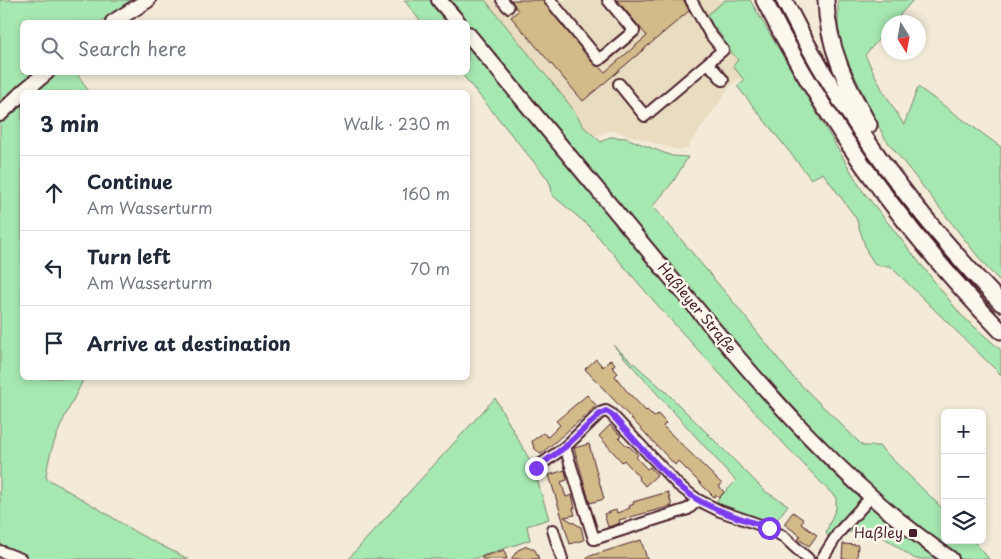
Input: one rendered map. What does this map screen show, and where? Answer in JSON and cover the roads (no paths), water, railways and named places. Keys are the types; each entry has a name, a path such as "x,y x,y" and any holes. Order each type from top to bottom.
{"highway":[{"path":"764,0 821,103 866,170 958,286 1001,331"},
{"path":"784,0 833,87 877,153 928,221 1001,303"},
{"path":"826,0 829,26 839,65 847,85 871,129 877,153"}],"main road":[{"path":"116,20 148,0"},
{"path":"439,0 456,20"},
{"name":"Haßleyer Straße","path":"470,36 733,351 797,423 870,497 913,533 951,559"},
{"path":"26,90 44,75"},
{"path":"0,114 20,96"}],"street":[{"path":"550,0 599,60 634,31 608,0"},
{"path":"618,84 645,116 723,50 710,34 691,0"},
{"path":"708,63 723,80"},
{"path":"536,468 565,447 600,414 606,411 678,485 698,500 720,511 769,528 784,537 808,559"},
{"path":"565,447 594,539 688,509 698,500"},
{"path":"822,559 839,532 870,497"},
{"path":"553,530 562,559"},
{"path":"0,551 21,559"}],"place":[{"name":"Haßley","path":"913,533"}]}
